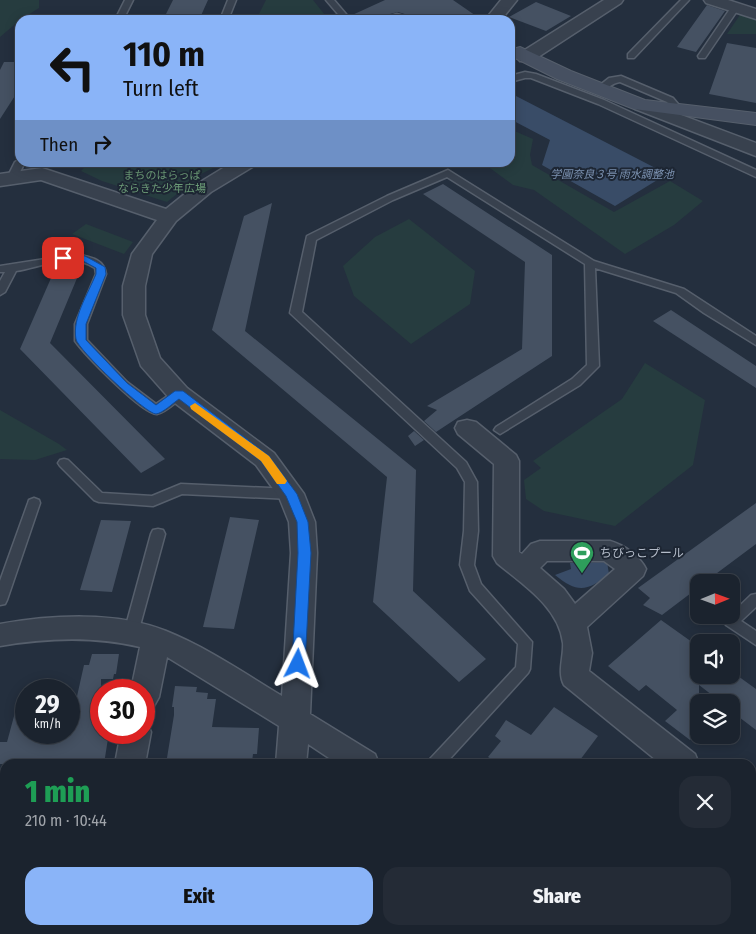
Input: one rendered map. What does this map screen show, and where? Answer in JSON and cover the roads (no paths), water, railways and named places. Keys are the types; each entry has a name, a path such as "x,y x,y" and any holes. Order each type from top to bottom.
{"street":[{"path":"487,15 491,0"},
{"path":"489,15 509,0"},
{"path":"517,54 615,0"},
{"path":"712,0 756,14"},
{"path":"517,54 599,89 756,150"},
{"path":"641,105 756,119"},
{"path":"722,138 735,116"},
{"path":"239,167 204,188 169,217 142,254 134,286 134,315 149,361 179,394 265,459 291,494 302,522 304,553 296,719 291,759"},
{"path":"11,173 42,174 169,217"},
{"path":"467,428 507,461 506,556 554,596 565,609 572,624 578,652 574,676 678,759"},
{"path":"523,570 540,551 610,551 633,569 572,624"},
{"path":"0,635 46,630 87,629 144,636 181,651 296,719 356,759"},
{"path":"144,636 144,679"},
{"path":"131,759 134,744"}],"lane":[{"path":"122,15 129,0"},
{"path":"226,15 232,0"},
{"path":"330,0 343,15"},
{"path":"631,56 685,0"},
{"path":"702,56 735,8"},
{"path":"515,78 525,75 533,76 601,102 756,174"},
{"path":"599,89 612,80 621,79 670,100 678,110"},
{"path":"440,759 523,670 525,642 475,587 467,566 471,531 471,482 462,465 296,313 311,238 390,198 448,172 590,263 680,291 708,311 756,340"},
{"path":"0,292 5,269 63,258 85,258 100,267 101,274 81,324 81,341 123,385 156,410 179,394"},
{"path":"500,430 576,382 593,366 590,263"},
{"path":"64,462 99,497 153,501 181,489 291,494"},
{"path":"0,600 34,503"},
{"path":"144,636 158,534"},
{"path":"756,599 730,621 756,639"}],"water":[{"name":"学園奈良３号 雨水調整池","path":"515,96 667,174 615,206 542,165 550,140 515,122"},
{"name":"ちびっこプール","path":"607,562 609,574 588,587 582,588 570,585 555,575 571,569 570,563"}],"place":[{"name":"ちびっこプール","path":"582,574"}],"park label":[{"name":"まちのはらっぱ ならきた少年広場","path":"162,181"}]}
